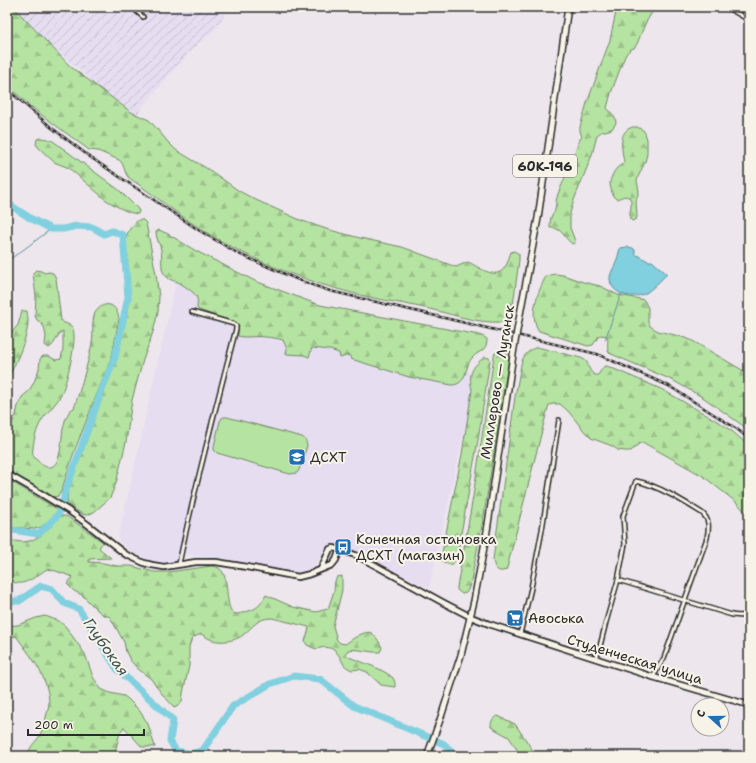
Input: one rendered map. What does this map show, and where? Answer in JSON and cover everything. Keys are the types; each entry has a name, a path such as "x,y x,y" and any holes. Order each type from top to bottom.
{"main road":[{"name":"Миллерово — Луганск","path":"427,756 461,654 487,531 514,348 538,218 568,7"}],"street":[{"path":"132,7 143,17"},
{"path":"726,7 749,20"},
{"path":"179,564 204,454 236,329 234,324 192,312"},
{"path":"520,634 531,588 542,530 559,420"},
{"path":"7,474 69,511 93,528 122,552 148,565 168,566 196,562 216,562 298,577 306,576 334,563 340,549 330,549 321,569"},
{"path":"596,659 600,650 618,580 625,544 623,516 636,481 643,482 694,508 708,520 709,528 707,538 664,658 653,677"},
{"name":"Студенческая улица","path":"340,549 368,561 470,617 653,677 749,705"},
{"path":"618,580 736,616 743,616 749,609"}],"shaded area":[{"path":"11,7 226,7 228,9 215,30 197,44 134,118 19,17"},
{"name":"ДСХТ","path":"180,264 289,322 477,374 429,588 346,547 330,544 316,565 300,574 180,553 178,560 173,563 149,560 128,550 118,539"}],"green space":[{"path":"7,7 14,7 71,67 131,112 149,120 176,150 211,171 239,191 256,200 300,220 326,229 402,247 456,267 468,262 487,272 497,273 505,267 511,252 514,251 519,254 512,313 510,318 503,322 482,321 336,289 273,267 215,238 128,177 122,163 119,160 98,151 89,150 39,113 7,86"},
{"path":"617,7 655,7 645,24 637,44 626,54 611,93 607,108 615,117 616,123 612,129 601,132 597,135 592,155 570,213 570,228 575,241 573,244 559,230 550,228 550,220 555,211 557,196 565,175 562,161 565,157 574,154 582,137 580,127 587,103 610,40"},
{"path":"731,7 749,7 749,17"},
{"path":"633,127 643,130 645,133 647,139 647,154 637,181 639,191 636,201 637,217 632,221 629,215 631,206 630,198 625,196 616,199 613,196 610,183 611,177 617,168 624,162 622,142 625,132"},
{"path":"40,138 53,141 119,190 138,209 138,214 126,211 106,200 69,168 54,162 36,144 37,139"},
{"path":"138,220 143,220 146,223 156,274 159,297 158,312 132,400 126,442 116,483 110,498 94,512 87,515 82,514 68,505 68,491 116,361 130,296 125,243 126,236"},
{"path":"159,230 255,281 311,302 320,305 479,335 487,339 486,346 472,358 461,382 452,385 409,377 351,359 349,355 340,358 339,353 330,350 312,348 309,357 304,355 286,354 287,349 283,340 266,337 238,336 239,325 236,323 199,310 197,308 196,296 189,289 178,282 169,279 163,272 162,253 156,235 156,232"},
{"path":"36,270 45,273 53,273 56,278 61,321 71,326 74,332 73,350 69,371 61,395 58,401 42,420 34,440 33,455 36,460 47,467 52,467 56,464 60,452 65,420 69,411 75,406 93,340 93,321 95,313 101,306 110,305 116,310 119,319 112,356 74,452 61,492 58,496 54,497 7,470 7,428 12,423 16,415 22,397 29,391 34,382 39,369 40,359 43,356 48,356 56,360 61,359 63,349 63,331 49,348 45,345 46,336 44,327 35,316 36,296 33,273"},
{"path":"555,274 600,286 618,295 644,300 648,308 648,322 650,326 658,331 691,340 749,374 749,430 704,398 672,380 609,353 607,336 601,335 593,345 588,346 539,331 534,318 537,296 546,276"},
{"path":"22,311 27,311 28,327 20,351 7,380 7,333 12,332 18,325"},
{"path":"537,347 584,359 587,362 590,371 595,375 598,375 605,366 607,366 661,389 722,424 733,432 749,446 749,516 736,502 703,476 644,443 640,443 631,451 625,451 618,450 612,446 591,438 568,411 560,404 553,404 549,405 547,411 507,568 503,571 496,569 493,560 515,397 524,356"},
{"path":"500,351 507,354 509,357 484,515 471,581 466,593 462,594 457,590 457,587 473,497 494,356 495,353"},
{"path":"485,357 489,358 490,360 478,440 457,556 455,562 448,564 442,561 441,558 462,454 472,390 471,375 474,367"},
{"path":"224,417 302,437 306,440 307,446 297,473 290,474 217,453 214,450 214,446 220,421"},
{"path":"7,479 57,509 58,511 56,514 41,527 35,529 7,527"},
{"path":"60,516 68,517 103,542 99,548 111,558 89,559 89,562 117,566 131,566 154,572 168,572 212,566 220,569 225,579 230,607 232,612 236,614 255,608 260,604 266,595 293,607 316,612 328,609 334,591 335,581 337,577 342,576 342,590 333,626 337,640 340,643 345,644 363,633 367,632 373,634 382,648 380,652 348,650 346,654 349,657 389,675 394,679 395,687 381,685 367,672 359,669 352,670 348,668 344,665 334,649 325,647 316,649 307,645 305,641 309,627 267,618 259,621 241,637 231,640 216,641 201,634 192,638 189,647 189,666 182,702 175,708 151,679 137,668 130,660 126,652 124,642 110,617 102,614 82,595 74,591 67,584 73,577 47,569 31,580 22,583 11,582 7,578 7,541 23,542 35,539 44,533"},
{"path":"45,616 59,621 66,627 85,654 93,677 101,689 110,693 124,696 139,710 148,724 155,747 142,747 124,727 120,732 114,756 29,756 31,747 40,735 46,718 49,705 48,692 37,666 16,636 7,638 7,626 18,625"},
{"path":"498,716 515,724 534,752 535,756 521,756 509,737 491,727 492,720"}],"water":[{"path":"620,248 633,248 635,250 635,254 648,261 652,261 667,274 651,289 641,295 629,296 618,292 611,283 610,277"}],"waterway":[{"name":"Глубокая","path":"7,203 30,218 51,229 63,229 77,226 92,227 104,234 112,231 123,235 128,297 115,357 64,495 62,507 59,513 38,534 7,529"},
{"path":"7,261 51,229"},
{"path":"605,340 621,294"},
{"name":"Глубокая","path":"7,601 19,601 41,586 52,589 64,603 79,609 117,669 173,720 170,741 176,751 191,754 203,750 233,706 270,684 294,676 320,679 354,706 444,744 456,756"}],"railway":[{"path":"7,89 52,128 90,157 200,231 239,254 301,281 330,291 597,354 669,386 737,429 749,439"}],"place":[{"name":"ДСХТ","path":"297,457"},
{"name":"Конечная остановка ДСХТ (магазин)","path":"343,547"},
{"name":"Авоська","path":"515,618"}]}
